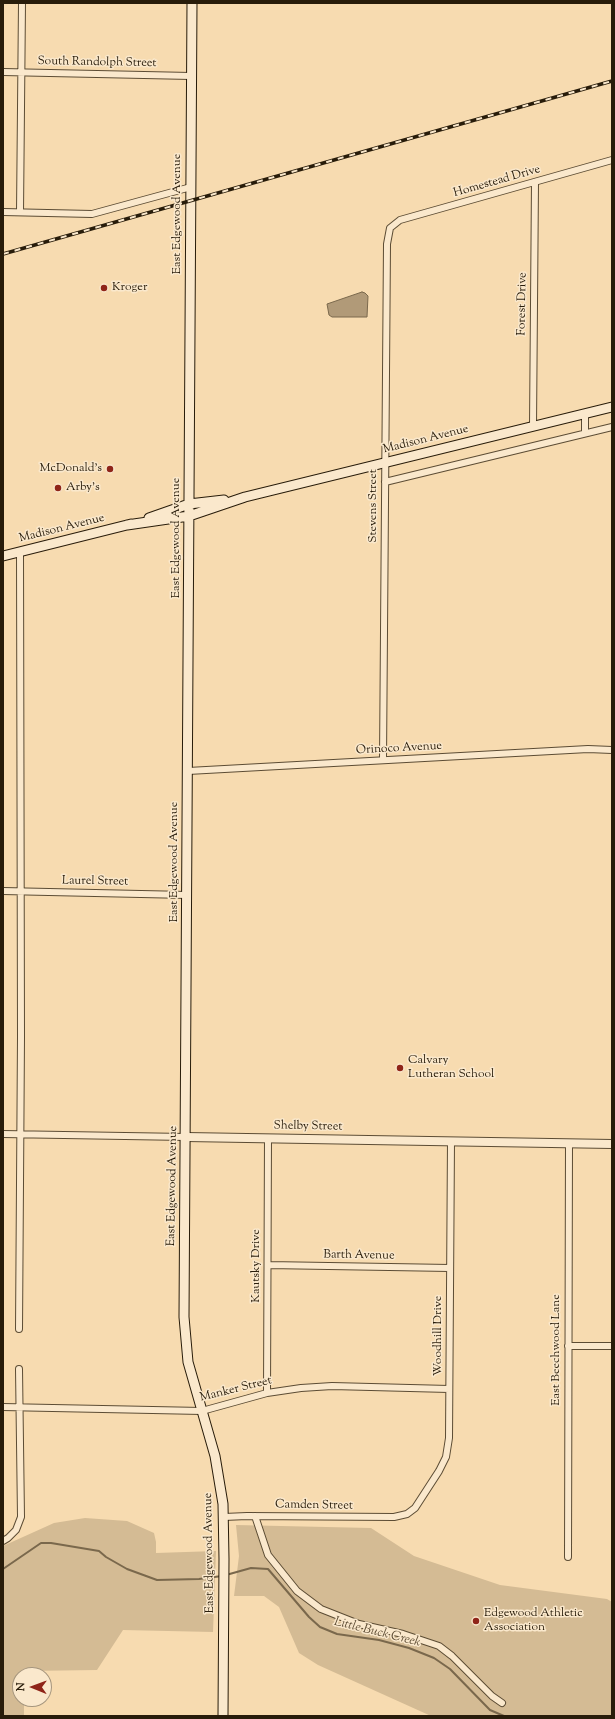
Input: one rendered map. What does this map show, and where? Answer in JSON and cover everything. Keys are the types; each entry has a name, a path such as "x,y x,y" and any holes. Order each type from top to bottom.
{"main road":[{"name":"East Edgewood Avenue","path":"192,3 184,1326 188,1362 218,1468 224,1517 223,1716"},
{"name":"Madison Avenue","path":"127,525 189,516 245,497 612,407"},
{"name":"Madison Avenue","path":"3,556 127,525 189,504 245,497"}],"street":[{"path":"20,212 22,3"},
{"name":"South Randolph Street","path":"3,72 191,76"},
{"name":"Homestead Drive","path":"390,228 400,220 612,160"},
{"name":"Forest Drive","path":"533,426 535,182"},
{"path":"3,212 92,214 191,187"},
{"name":"Stevens Street","path":"384,760 387,242 390,228"},
{"path":"585,433 586,413"},
{"path":"385,482 612,427"},
{"path":"19,1329 21,1135 20,552"},
{"name":"Orinoco Avenue","path":"188,771 588,749 612,750"},
{"name":"Laurel Street","path":"3,891 187,895"},
{"name":"Shelby Street","path":"3,1134 612,1144"},
{"name":"Kautsky Drive","path":"267,1393 268,1138"},
{"name":"Woodhill Drive","path":"403,1515 417,1505 439,1471 446,1457 448,1442 450,1389 451,1141"},
{"name":"East Beechwood Lane","path":"568,1557 569,1143"},
{"name":"Barth Avenue","path":"268,1265 450,1268"},
{"path":"568,1346 612,1346"},
{"path":"3,1541 14,1533 21,1517 19,1369"},
{"name":"Manker Street","path":"3,1407 202,1411 267,1393 295,1388 326,1386 450,1389"},
{"name":"Camden Street","path":"224,1517 383,1518 403,1515"},
{"path":"255,1516 268,1555 297,1591 321,1609 359,1624 403,1634 439,1646 457,1661 492,1696 502,1703"}],"shaded area":[{"path":"362,292 368,296 367,317 332,317 329,315 327,304"},
{"path":"85,1518 127,1521 154,1533 156,1553 216,1551 213,1632 123,1630 97,1670 52,1671 52,1667 12,1667 12,1707 24,1707 24,1716 3,1716 3,1546 54,1523"},
{"name":"Edgewood Athletic Association","path":"236,1525 371,1528 414,1556 500,1585 607,1599 612,1602 612,1716 431,1716 318,1665 299,1653 279,1607 264,1596 234,1596 239,1556","holes":["327,1619 359,1624 425,1643"]}],"waterway":[{"name":"Little Buck Creek","path":"3,1569 41,1543 51,1543 99,1551 106,1557 127,1569 157,1580 199,1579 222,1576"},
{"name":"Little Buck Creek","path":"226,1575 251,1568 268,1569 309,1617 320,1627 337,1634 379,1640 409,1648 434,1658 450,1669 490,1710 504,1716"}],"railway":[{"path":"3,254 612,81"}],"place":[{"name":"Kroger","path":"104,288"},
{"name":"McDonald's","path":"110,469"},
{"name":"Arby's","path":"58,488"},
{"name":"Calvary Lutheran School","path":"400,1068"},
{"name":"Edgewood Athletic Association","path":"476,1621"}]}
